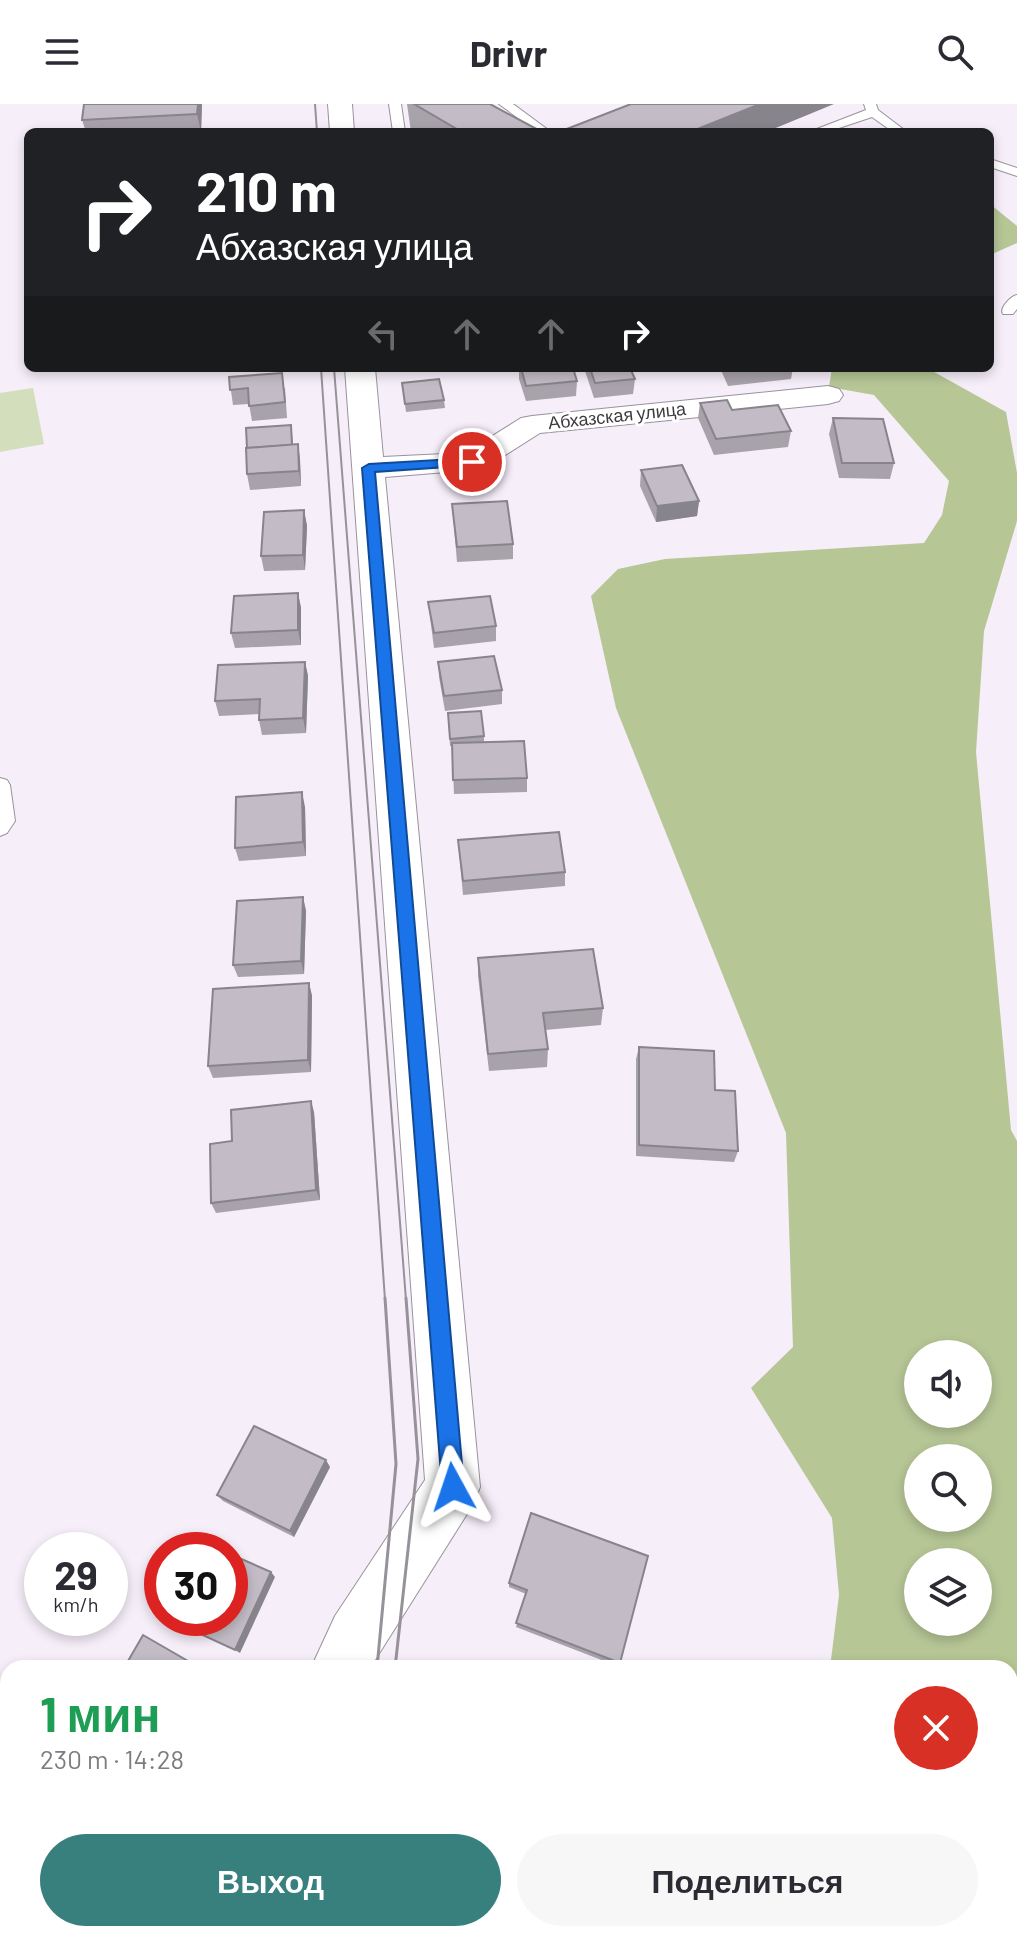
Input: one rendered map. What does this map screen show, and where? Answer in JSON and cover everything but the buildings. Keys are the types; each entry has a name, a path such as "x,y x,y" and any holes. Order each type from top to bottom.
{"street":[{"path":"340,104 342,128"},
{"path":"344,1660 355,1636 453,1487 360,372"},
{"name":"Абхазская улица","path":"369,468 472,462 532,425 828,395"}],"lane":[{"path":"395,104 398,128"},
{"path":"505,104 539,128"},
{"path":"824,128 872,108 896,128"},
{"path":"994,164 1017,172"},
{"path":"0,785 5,821 0,828"}],"green space":[{"path":"994,207 1017,226 1017,243 994,253"},
{"path":"831,372 934,372 1006,412 1017,473 1017,521 984,631 976,752 1011,1130 1017,1141 1017,1660 831,1660 839,1595 832,1518 751,1388 793,1347 786,1133 616,708 591,596 618,569 665,559 924,543 942,515 949,481 874,395 829,387"},
{"path":"33,388 44,444 0,452 0,393"}],"tram line":[{"path":"315,104 317,128"},
{"path":"321,372 385,1300"},
{"path":"334,372 406,1300"},
{"path":"378,1660 396,1464 385,1298"},
{"path":"396,1660 418,1459 406,1298"}],"route":[{"path":"453,1487 369,468 472,462"}]}
